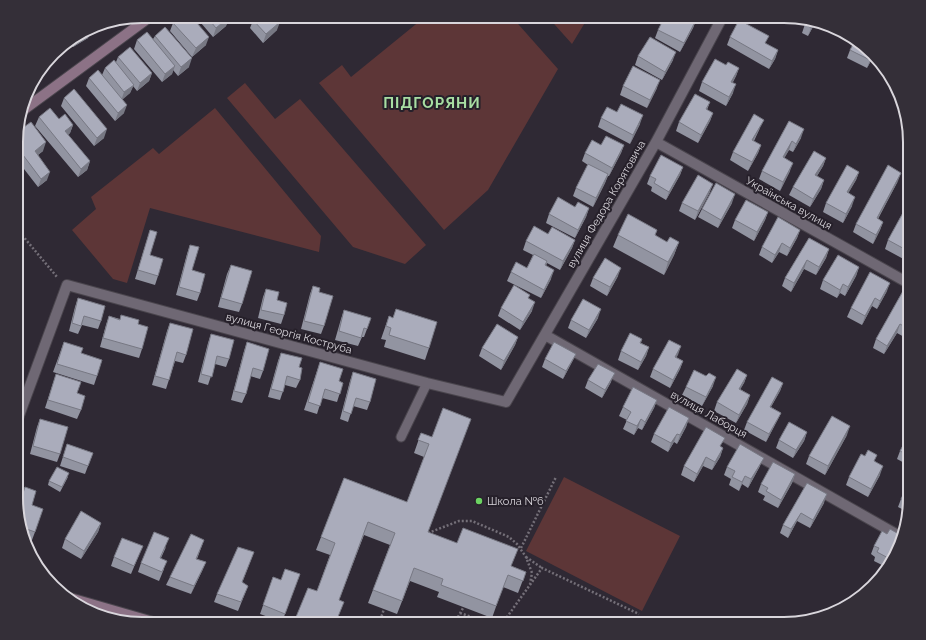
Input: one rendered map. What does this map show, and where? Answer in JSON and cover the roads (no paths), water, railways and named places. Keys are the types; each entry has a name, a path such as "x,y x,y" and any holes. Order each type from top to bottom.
{"main road":[{"path":"28,106 141,23"},
{"path":"84,602 136,617"}],"street":[{"name":"вулиця Федора Корятовича","path":"506,402 656,142 719,23"},
{"name":"Українська вулиця","path":"656,142 903,280"},
{"name":"вулиця Георгія Коструба","path":"23,405 67,285 427,383 506,402"},
{"name":"вулиця Лаборця","path":"545,336 897,534"}],"lane":[{"path":"401,437 427,383"}],"place":[{"name":"Школа №6","path":"479,501"}],"district":[{"name":"ПІДГОРЯНИ","path":"432,103"}]}
